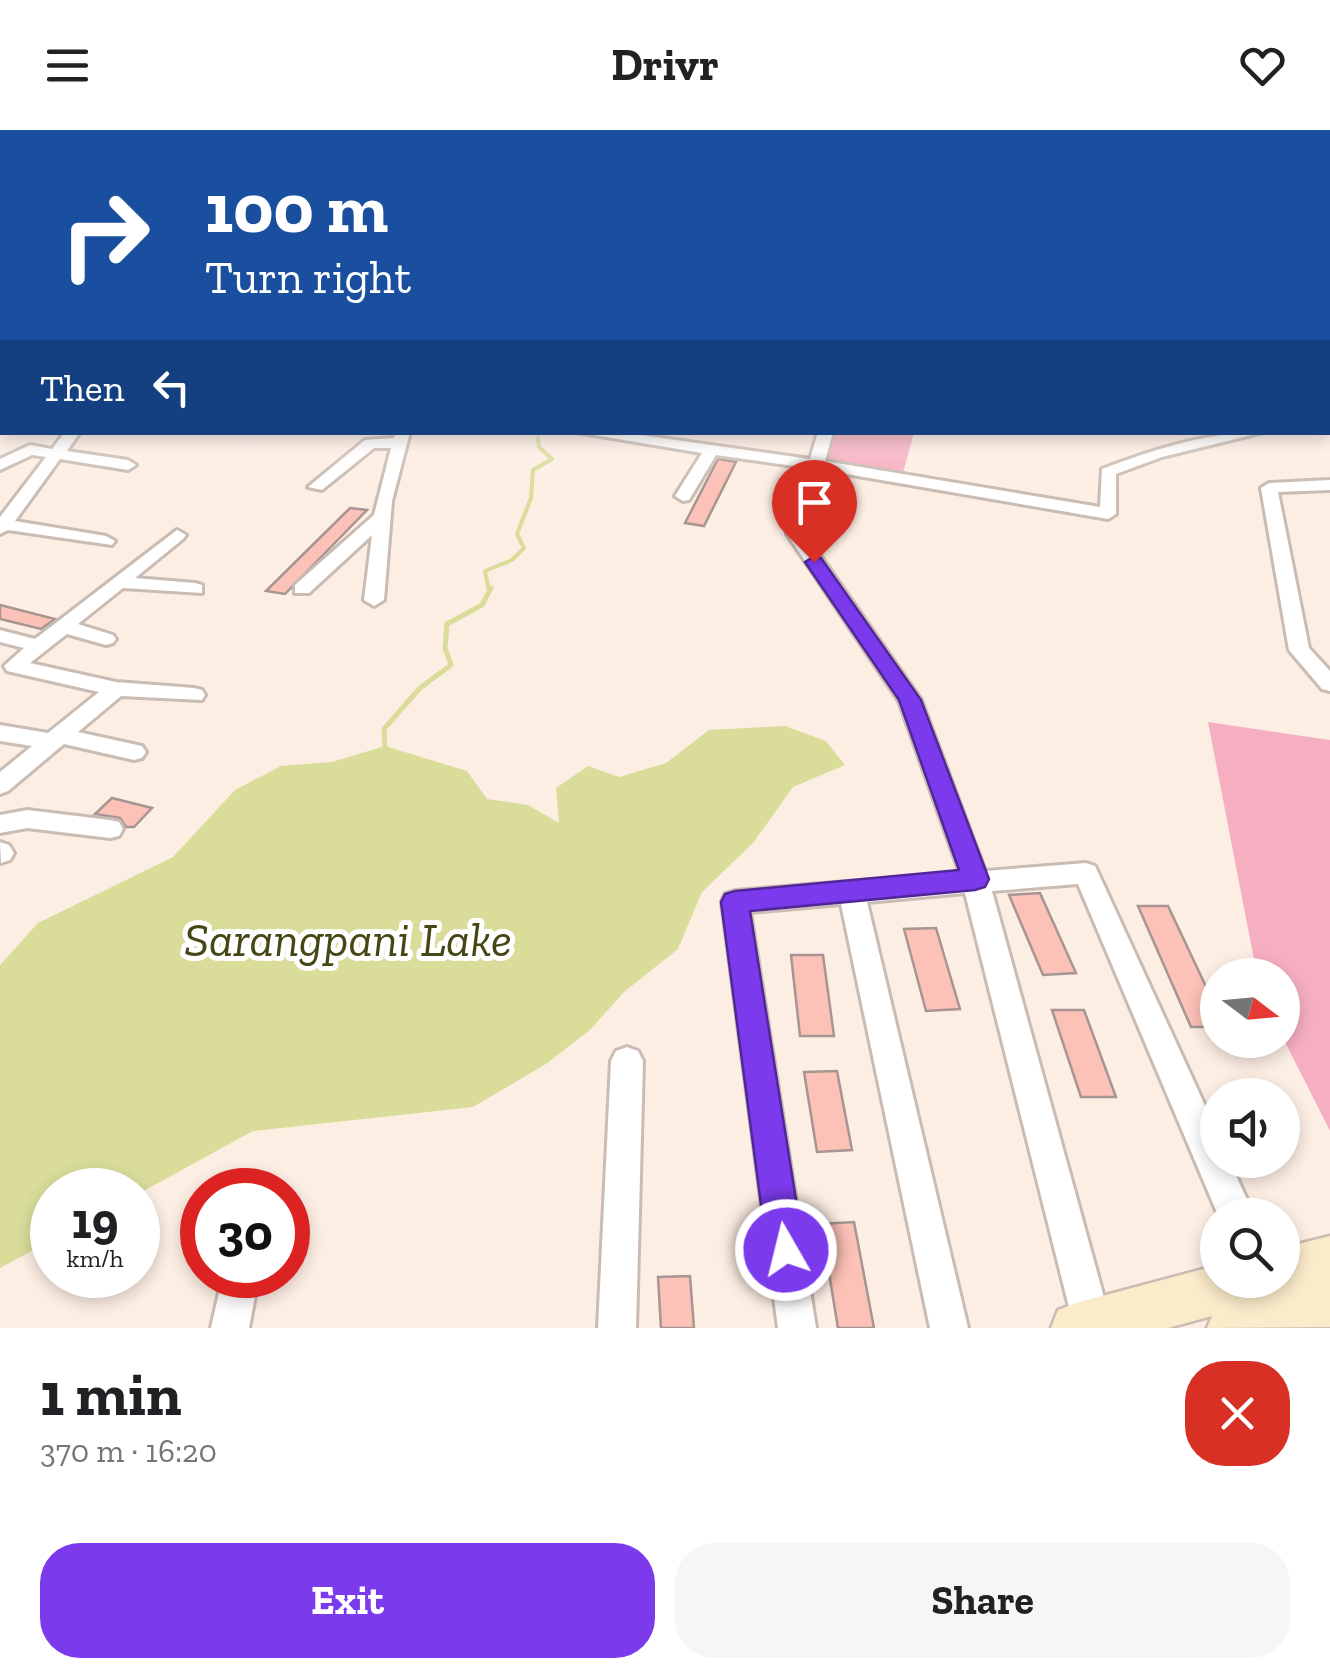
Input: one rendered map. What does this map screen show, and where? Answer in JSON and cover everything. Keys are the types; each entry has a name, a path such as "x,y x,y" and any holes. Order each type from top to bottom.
{"main road":[{"path":"1300,1278 1330,1260"},
{"path":"1084,1325 1254,1298"},
{"path":"1232,1328 1269,1298"},
{"path":"1297,1298 1330,1302"}],"street":[{"path":"71,435 1,526 106,541"},
{"path":"605,435 740,452 1108,514 1108,472 1158,453 1243,435"},
{"path":"740,452 745,435"},
{"path":"825,435 796,534 910,700 975,879 1084,1325"},
{"path":"316,487 370,443 402,438 383,516 374,600"},
{"path":"684,496 712,449"},
{"path":"0,465 27,450 128,465"},
{"path":"1330,485 1269,488 1299,650 1330,684"},
{"path":"302,588 383,516"},
{"path":"7,673 176,535"},
{"path":"114,587 189,594"},
{"path":"66,627 106,639"},
{"path":"0,636 40,646"},
{"path":"7,673 116,689 194,695"},
{"path":"0,785 116,689"},
{"path":"0,733 134,752"},
{"path":"0,824 27,819 110,829"},
{"path":"797,1328 735,902 975,879 1086,874 1229,1198"},
{"path":"851,890 949,1328"},
{"path":"618,1328 627,1061"},
{"path":"230,1328 236,1298"}],"shaded area":[{"path":"834,435 913,435 902,476 824,462"},
{"path":"1208,722 1330,740 1330,1131 1293,1058 1300,1058 1300,958 1254,958"}],"water":[{"name":"Sarangpani Lake","path":"785,726 826,741 845,765 793,787 753,843 702,892 678,949 624,992 590,1030 546,1064 473,1107 253,1131 160,1182 160,1168 30,1168 30,1252 0,1268 0,965 38,923 173,857 235,790 281,766 332,762 385,746 467,771 487,799 528,805 559,823 556,788 588,766 619,777 666,763 709,730"}],"building":[{"path":"718,459 736,462 704,526 685,523"},
{"path":"350,508 367,510 285,594 266,591"},
{"path":"0,605 55,619 41,629 0,619"},
{"path":"112,798 152,808 134,827 126,827 120,818 95,814"},
{"path":"1040,893 1076,973 1043,975 1009,895"},
{"path":"1138,906 1168,906 1200,974 1200,1027 1191,1027"},
{"path":"936,928 960,1009 926,1011 904,929"},
{"path":"791,955 823,955 834,1036 800,1036"},
{"path":"1052,1010 1084,1010 1116,1097 1081,1097"},
{"path":"837,1071 852,1150 817,1152 804,1072"},
{"path":"854,1222 874,1328 838,1328 821,1224"},
{"path":"690,1276 694,1328 661,1328 658,1277"}],"waterway":[{"path":"489,591 485,571 512,560 524,548 517,534 531,498 533,470 552,459 539,447 538,438"},
{"path":"385,749 384,729 420,688 451,665 445,648 447,624 482,605 491,588"}],"route":[{"path":"786,1250 735,902 975,879 910,700 814,562"}]}
